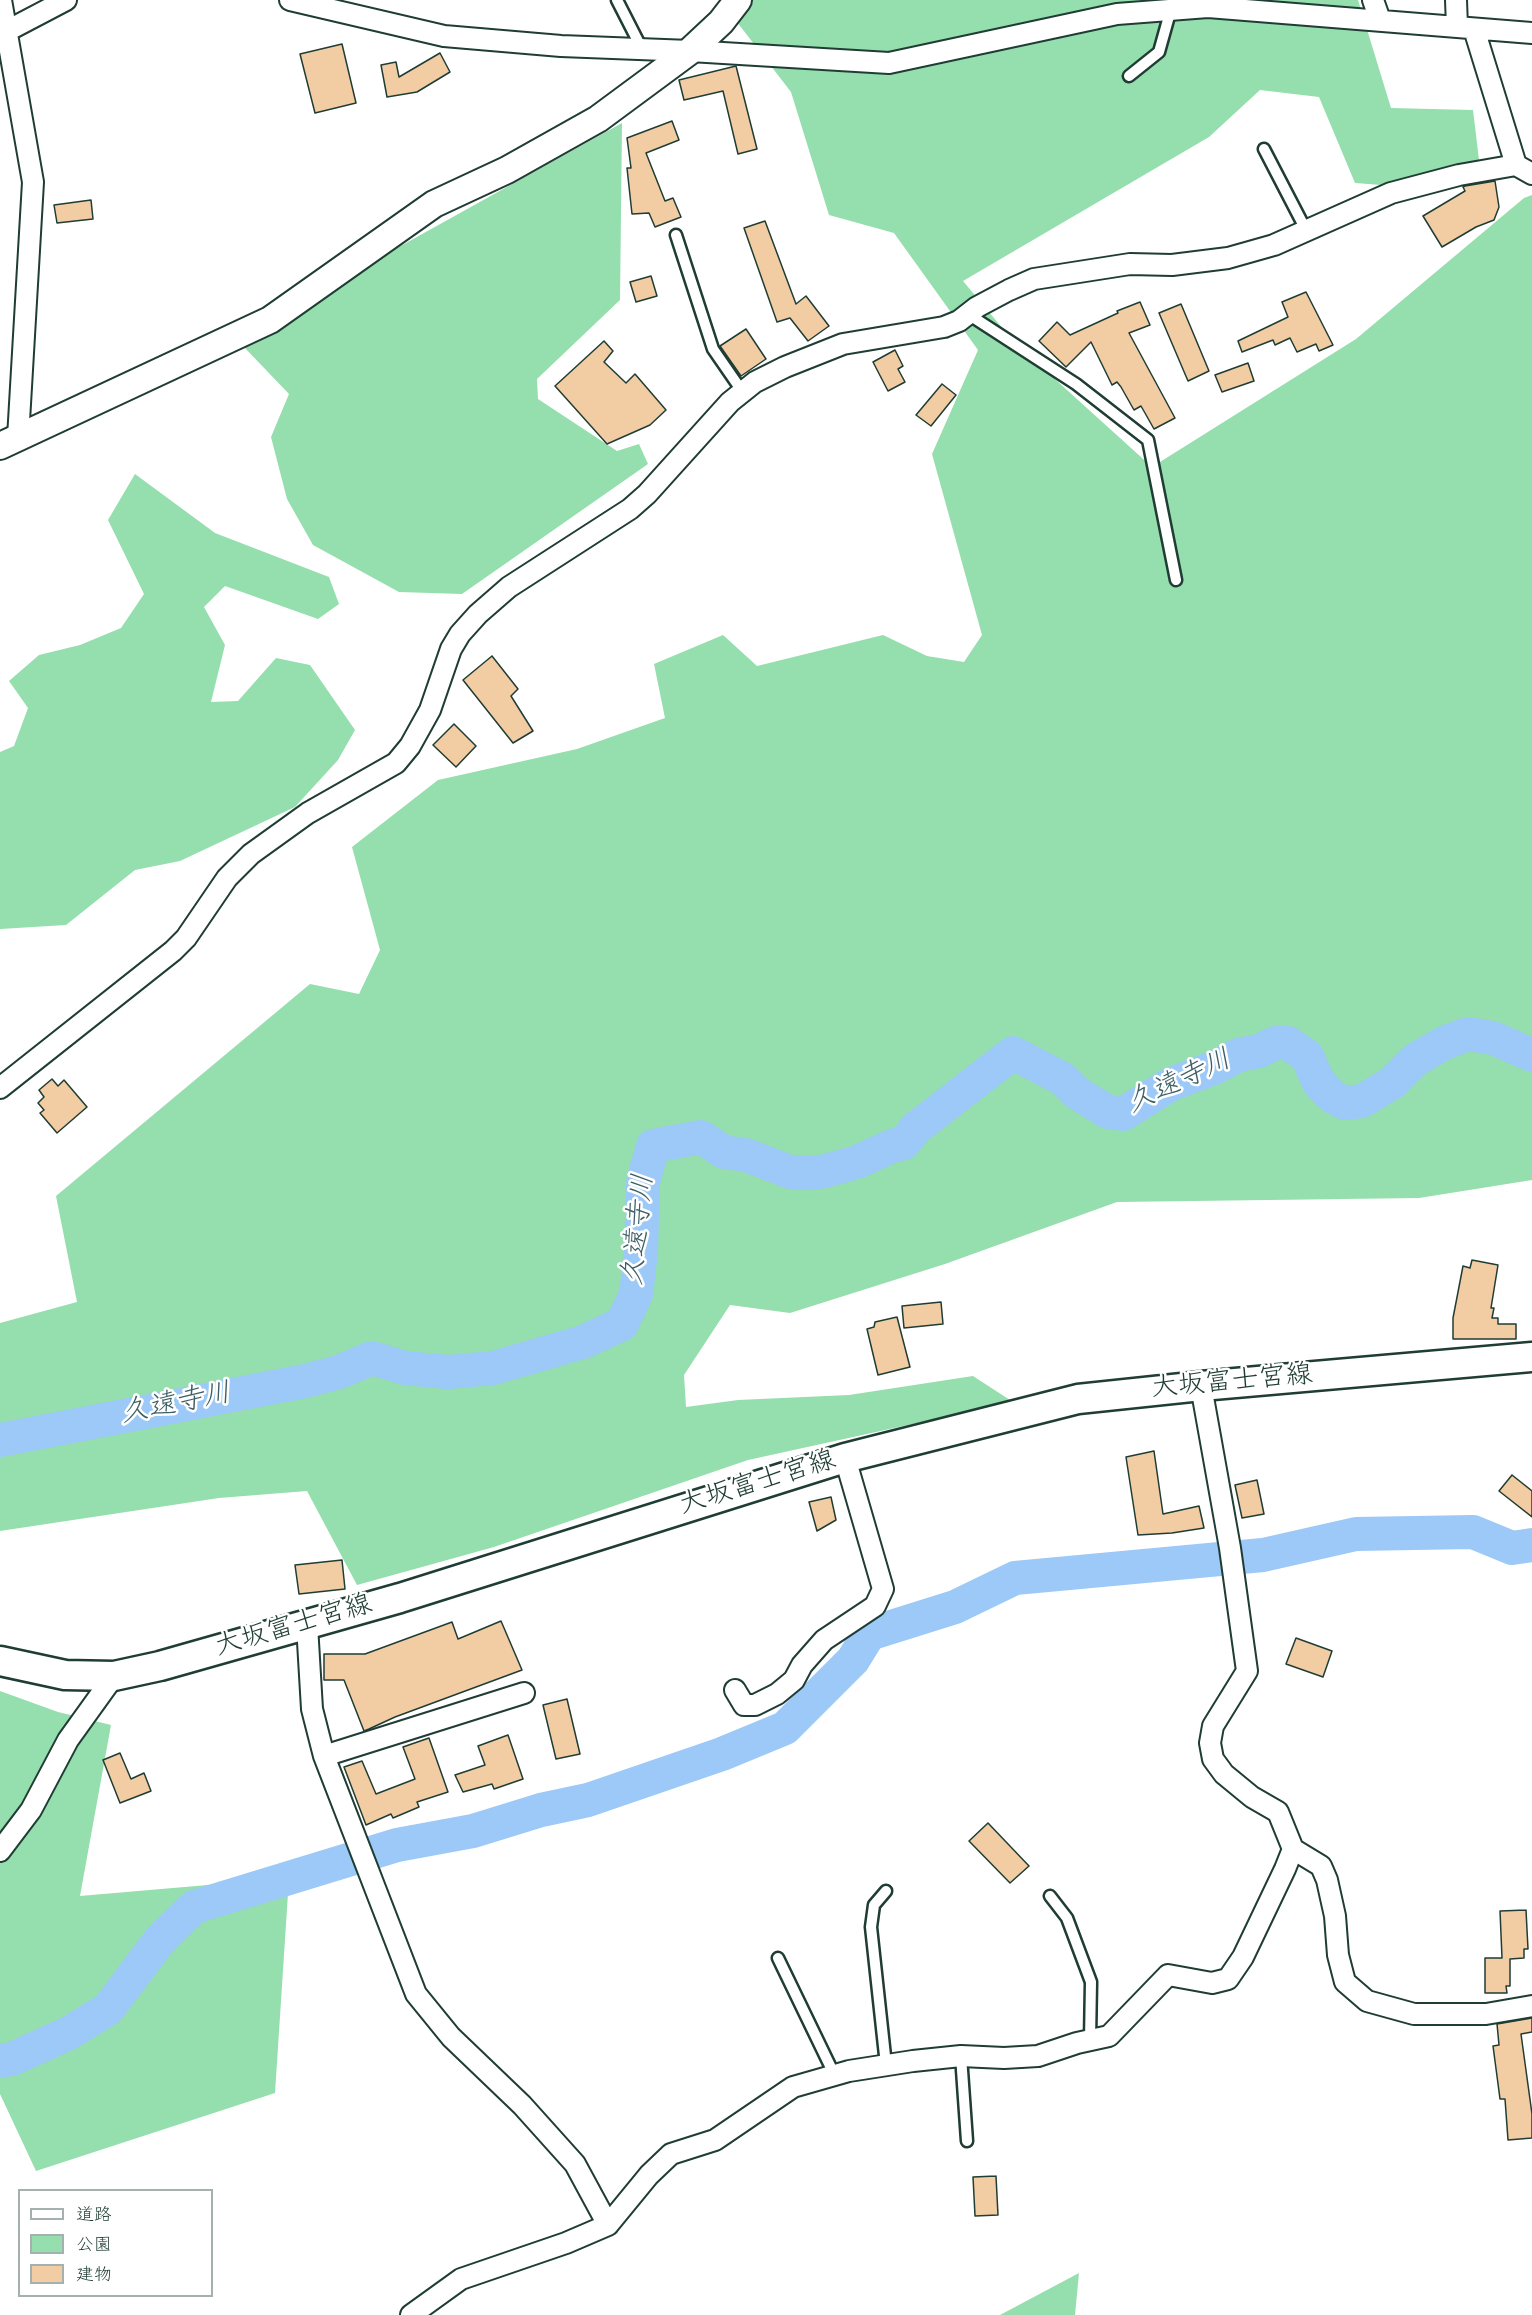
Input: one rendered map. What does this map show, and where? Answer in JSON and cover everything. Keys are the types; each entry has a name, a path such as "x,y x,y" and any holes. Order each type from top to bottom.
{"main road":[{"name":"大坂富士宮線","path":"0,1661 65,1675 114,1676 160,1666 400,1598 845,1458 1078,1399 1532,1357"}],"street":[{"path":"1,0 33,182 9,442"},
{"path":"5,32 66,0"},
{"path":"290,0 353,7 444,36 561,46 889,63 1117,14 1208,7 1532,33"},
{"path":"9,442 270,320 434,204 507,170 598,119 690,51 720,22 738,0"},
{"path":"1372,0 1380,20"},
{"path":"0,1088 186,938 227,878 251,854 308,813 396,763 410,746 430,710 451,650 460,634 509,587 630,509 647,494 742,391 785,367 843,344 944,327 960,321 1009,290 1034,279 1130,264 1172,265 1228,258 1274,245 1391,193 1459,175 1524,169 1456,0"},
{"path":"1201,1386 1230,1548 1247,1671 1213,1726 1210,1743 1213,1758 1224,1774 1252,1797 1278,1812 1293,1849 1321,1866 1327,1880 1335,1916 1338,1955 1345,1982 1367,2001 1414,2014 1486,2014 1532,2006"},
{"path":"735,1690 744,1705 755,1705 777,1694 794,1680 802,1665 824,1641 875,1606 883,1589 845,1458"},
{"path":"307,1625 312,1709 324,1756 416,1994 451,2037 522,2105 575,2164 608,2225"},
{"path":"0,1851 31,1810 68,1740 114,1676"},
{"path":"324,1756 524,1694"},
{"path":"411,2315 461,2279 566,2243 608,2225 649,2175 671,2154 715,2140 793,2087 834,2074 886,2065 961,2056 1004,2058 1038,2056 1109,2036 1168,1975 1212,1983 1228,1979 1243,1957 1286,1869 1293,1849"}],"lane":[{"path":"617,0 642,50"},
{"path":"1129,76 1159,52 1171,9"},
{"path":"1264,149 1306,230"},
{"path":"676,235 712,349 742,391"},
{"path":"968,314 1076,384 1148,441 1176,580"},
{"path":"886,1891 874,1905 871,1928 886,2065"},
{"path":"1050,1896 1067,1918 1092,1982 1090,2040"},
{"path":"778,1958 834,2074"},
{"path":"961,2056 968,2141"}],"green space":[{"path":"720,0 1358,0 1391,108 1473,110 1479,160 1395,186 1355,183 1319,97 1260,90 1209,137 963,281 1014,342 1152,467 1356,339 1524,198 1532,195 1532,1180 1419,1198 1117,1202 945,1264 790,1313 730,1305 684,1375 686,1407 738,1400 849,1395 973,1376 1013,1402 748,1460 494,1547 357,1585 307,1491 219,1498 0,1531 0,1323 77,1302 56,1196 310,984 359,994 380,950 352,847 438,780 577,749 665,718 654,664 723,635 757,666 883,635 927,656 964,662 982,635 932,454 978,350 894,233 829,215 791,92"},
{"path":"622,123 620,300 537,379 538,399 617,451 639,444 648,464 462,594 399,592 313,545 287,499 271,437 289,394 244,347 388,253"},
{"path":"135,474 215,533 329,577 339,604 318,619 225,586 204,607 225,645 211,702 238,701 276,658 310,665 355,730 338,760 295,807 180,861 135,870 66,925 0,929 0,752 14,746 28,708 9,681 39,655 80,645 121,628 144,594 108,520"},
{"path":"0,1691 58,1712 111,1725 80,1896 289,1878 275,2093 36,2171 0,2094"},
{"path":"1079,2273 1075,2315 1000,2315"}],"building":[{"path":"342,44 356,103 315,113 300,54"},
{"path":"440,53 450,72 417,92 387,97 381,65 396,62 399,77"},
{"path":"736,66 757,149 738,154 723,91 684,100 679,80"},
{"path":"672,121 679,140 646,153 665,201 673,198 681,217 655,227 649,213 632,214 627,168 631,168 627,138"},
{"path":"1495,181 1499,207 1494,220 1476,227 1442,247 1423,216 1465,191 1463,187 1465,186"},
{"path":"91,200 93,219 57,223 54,205"},
{"path":"765,221 796,304 806,296 829,326 808,341 790,318 777,322 744,228"},
{"path":"651,276 657,296 636,302 630,282"},
{"path":"1306,292 1333,345 1319,351 1316,344 1297,352 1290,338 1275,345 1273,340 1242,352 1238,341 1288,317 1282,302"},
{"path":"1140,302 1150,325 1129,333 1175,418 1154,429 1141,406 1134,410 1117,382 1112,385 1091,342 1066,367 1039,341 1057,322 1070,335"},
{"path":"1181,304 1209,371 1188,381 1159,313"},
{"path":"746,329 766,359 741,376 720,346"},
{"path":"604,341 613,351 604,362 626,383 635,374 666,410 650,425 607,444 555,386"},
{"path":"895,350 903,366 898,369 905,382 888,391 873,362"},
{"path":"1248,363 1254,381 1222,392 1215,375"},
{"path":"942,384 956,395 931,426 916,415"},
{"path":"492,656 518,689 511,696 533,731 513,743 463,680"},
{"path":"454,724 476,746 456,767 433,745"},
{"path":"52,1079 58,1086 64,1080 87,1107 57,1133 40,1113 44,1110 38,1103 44,1097 39,1090"},
{"path":"1472,1260 1498,1265 1491,1308 1494,1308 1492,1318 1498,1318 1498,1324 1516,1324 1516,1339 1453,1339 1453,1318 1463,1266 1470,1268"},
{"path":"941,1302 943,1324 904,1328 902,1306"},
{"path":"897,1317 910,1367 878,1375 867,1329 874,1327 875,1322"},
{"path":"1154,1451 1163,1514 1199,1506 1204,1528 1138,1535 1126,1457"},
{"path":"1512,1475 1532,1491 1532,1517 1499,1491"},
{"path":"1257,1480 1264,1514 1242,1518 1235,1485"},
{"path":"831,1497 836,1520 817,1531 809,1502"},
{"path":"342,1560 345,1589 299,1594 295,1565"},
{"path":"501,1621 522,1670 395,1717 364,1731 344,1680 324,1680 324,1654 365,1654 452,1622 458,1639"},
{"path":"1296,1638 1332,1651 1323,1677 1286,1664"},
{"path":"567,1699 580,1754 556,1759 543,1705"},
{"path":"508,1735 523,1779 494,1789 492,1784 463,1792 455,1775 485,1765 478,1746"},
{"path":"429,1738 448,1792 417,1802 419,1807 393,1818 391,1814 366,1825 344,1767 362,1761 376,1794 415,1779 403,1747"},
{"path":"120,1753 131,1779 144,1773 151,1791 120,1803 103,1760"},
{"path":"988,1823 1029,1866 1010,1883 969,1841"},
{"path":"1526,1910 1528,1949 1524,1949 1524,1958 1510,1959 1510,1986 1506,1986 1507,1993 1485,1993 1485,1958 1502,1958 1500,1911"},
{"path":"1532,2018 1532,2032 1521,2034 1532,2114 1532,2138 1508,2140 1505,2099 1500,2099 1493,2046 1499,2045 1497,2024"},
{"path":"996,2176 998,2215 975,2216 973,2177"}],"waterway":[{"name":"久遠寺川","path":"0,1440 305,1381 339,1372 372,1358 405,1368 448,1372 493,1368 583,1342 622,1324 636,1294 641,1252 643,1182 653,1146 701,1137 724,1152 746,1155 790,1172 825,1171 857,1162 904,1143 916,1128 1013,1053 1063,1079 1077,1093 1108,1112 1123,1114 1171,1084 1216,1067 1238,1055 1259,1051 1275,1043 1288,1043 1307,1056 1319,1083 1333,1097 1345,1103 1362,1101 1392,1083 1415,1060 1444,1043 1468,1034 1493,1038 1532,1055"},
{"path":"0,2061 12,2059 69,2033 108,2009 160,1940 194,1907 397,1845 473,1831 541,1810 588,1800 722,1754 785,1728 853,1660 869,1634 955,1607 1015,1578 1263,1555 1356,1534 1473,1532 1512,1548 1532,1545"}]}
